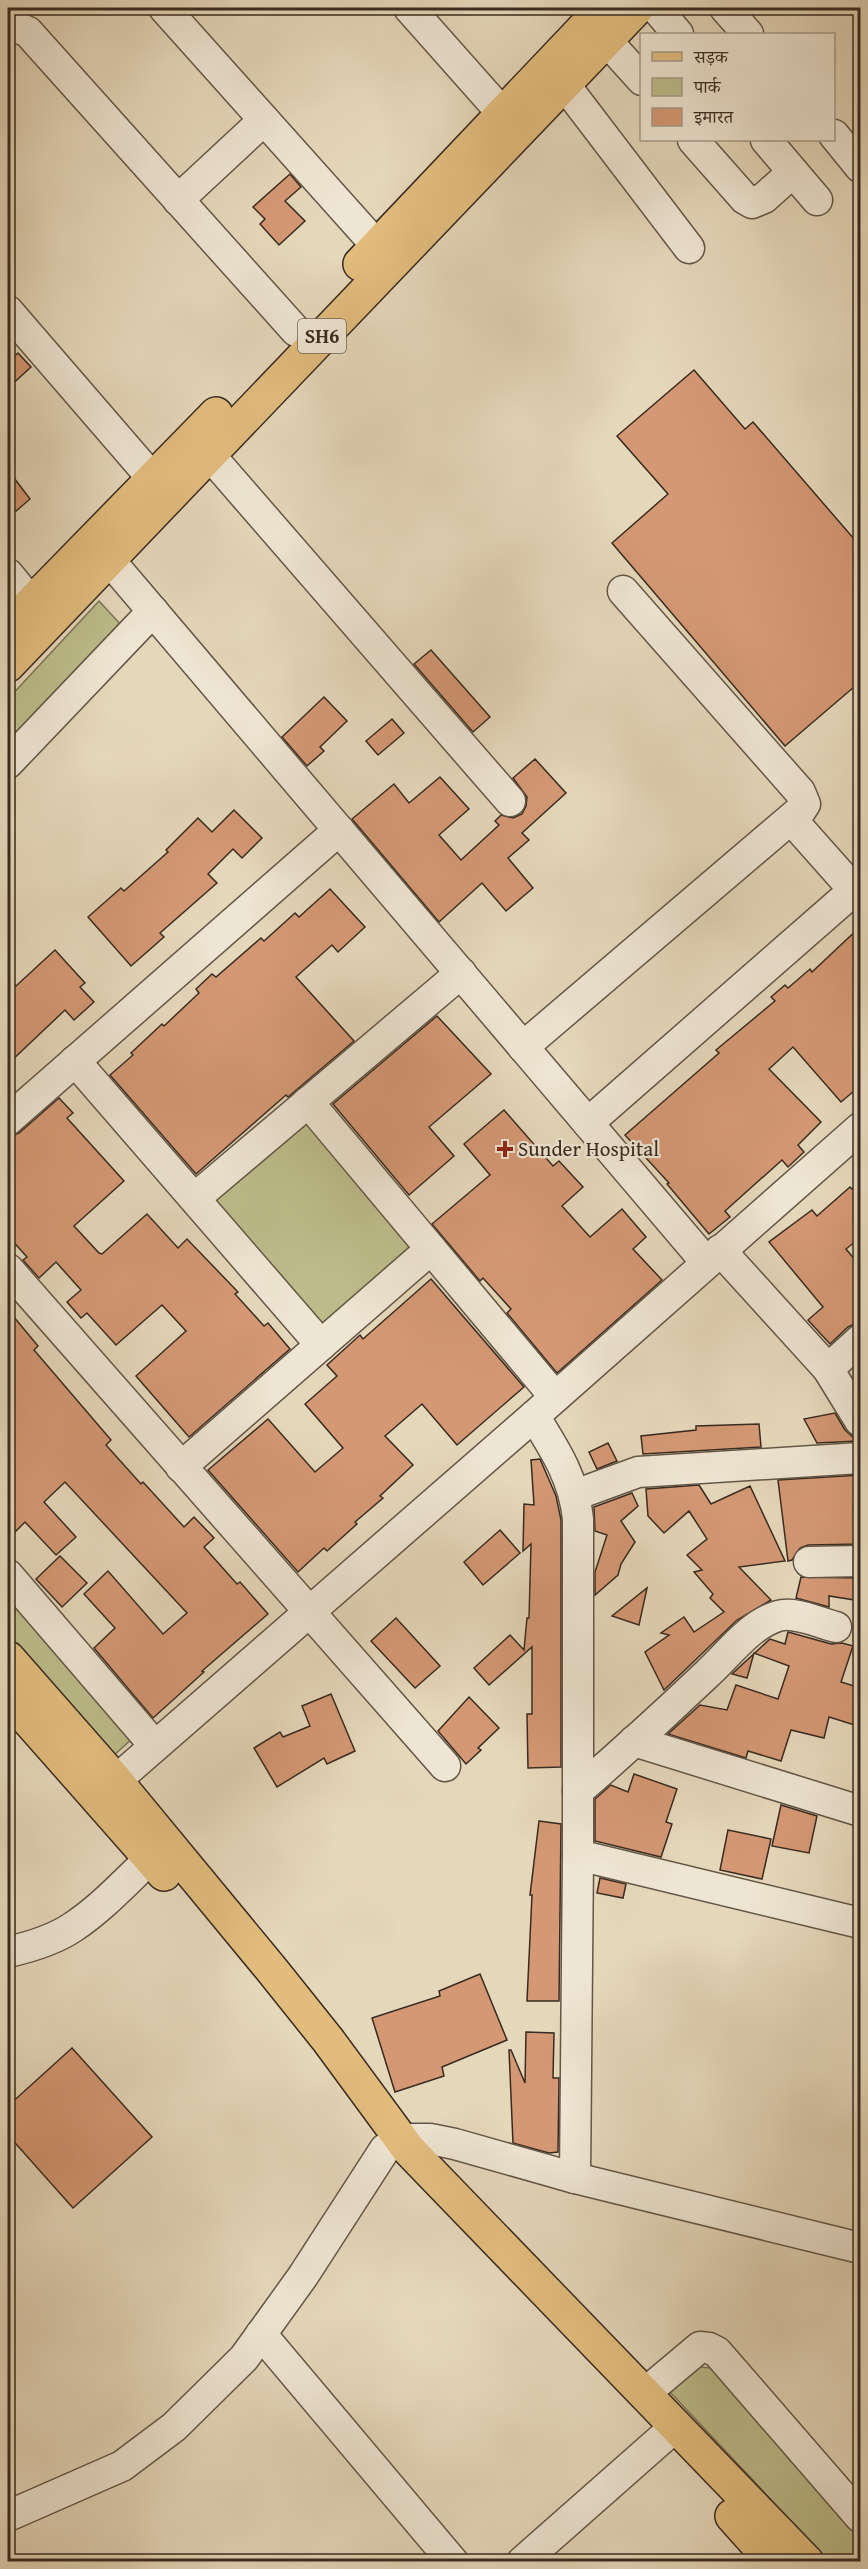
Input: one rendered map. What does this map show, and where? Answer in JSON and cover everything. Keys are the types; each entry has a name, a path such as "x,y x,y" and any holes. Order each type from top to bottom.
{"main road":[{"name":"SH6","path":"8,665 101,550 153,479 202,446 296,331 603,8"},
{"name":"SH6","path":"8,627 31,602 101,550 637,8"},
{"path":"8,1658 106,1789 151,1858 393,2144 668,2434 807,2562"},
{"path":"8,1697 106,1789 272,1970 328,2040 393,2144 645,2394 668,2434 773,2562"}],"street":[{"path":"164,8 377,246"},
{"path":"409,8 502,114"},
{"path":"656,8 677,33"},
{"path":"725,8 747,33"},
{"path":"8,23 28,32 296,331"},
{"path":"606,40 640,78"},
{"path":"564,84 689,248"},
{"path":"178,200 264,120"},
{"path":"835,136 861,167"},
{"path":"694,141 745,199 752,203 764,198 793,172"},
{"path":"767,141 817,200"},
{"path":"8,311 153,479"},
{"path":"202,446 510,801"},
{"path":"101,550 588,1123 713,1256 828,1369 861,1421"},
{"path":"8,574 31,602"},
{"path":"523,1047 791,819 805,804 800,792 623,591"},
{"path":"8,763 153,611"},
{"path":"588,1123 857,888 791,819"},
{"path":"8,1120 339,830"},
{"path":"195,1198 461,973"},
{"path":"75,1061 321,1345"},
{"path":"308,1102 431,1249 545,1406 555,1450 575,1495 578,1531 575,2178"},
{"path":"106,1789 861,1128"},
{"path":"182,1467 431,1249"},
{"path":"8,1269 445,1766"},
{"path":"828,1369 861,1340"},
{"path":"575,1495 638,1472 861,1458"},
{"path":"809,1562 861,1561"},
{"path":"8,1575 155,1746"},
{"path":"578,1791 738,1643 768,1621 778,1616 790,1615 836,1627"},
{"path":"634,1741 861,1810"},
{"path":"578,1855 861,1923"},
{"path":"8,1952 34,1946 72,1928 100,1906 151,1858"},
{"path":"8,2516 122,2466 174,2427 244,2358 393,2144 430,2139 455,2144 575,2178 861,2248"},
{"path":"261,2334 453,2562"},
{"path":"645,2394 700,2347 717,2352 861,2517"},
{"path":"522,2562 668,2434"}],"green space":[{"path":"99,601 135,640 8,774 8,699"},
{"path":"308,1121 416,1246 321,1327 214,1202"},
{"path":"8,1589 134,1737 112,1757 8,1638"},
{"path":"700,2367 722,2369 860,2530 860,2561 826,2561 670,2392 683,2377"}],"building":[{"path":"290,174 301,187 285,201 305,221 279,245 260,224 265,219 253,207"},
{"path":"18,353 31,367 8,388 8,362"},
{"path":"694,370 745,429 753,422 861,547 861,681 785,746 612,543 668,494 617,436"},
{"path":"8,470 30,499 8,518"},
{"path":"431,650 490,717 473,732 414,664"},
{"path":"324,697 347,721 320,747 324,751 307,766 282,737"},
{"path":"392,719 404,733 378,755 366,741"},
{"path":"535,759 566,793 522,833 529,840 508,858 533,888 506,911 482,883 439,922 352,819 394,784 409,803 440,777 469,809 439,835 461,860 499,825 495,821 501,815 513,818 522,814 527,797 513,778"},
{"path":"234,810 262,838 242,858 233,849 208,874 217,883 160,933 164,937 131,966 88,917 121,888 124,891 168,852 166,850 198,818 212,832"},
{"path":"330,889 365,927 338,952 332,945 296,977 354,1041 288,1097 286,1095 196,1174 110,1075 133,1055 131,1053 162,1024 164,1026 199,993 196,989 212,974 216,977 261,938 264,941 295,913 299,917"},
{"path":"861,926 861,1085 841,1102 793,1047 769,1069 821,1122 798,1145 804,1152 788,1167 782,1160 725,1211 730,1217 709,1234 667,1184 669,1183 625,1135 719,1053 716,1050 775,1001 771,997 785,985 788,988 810,969 812,972"},
{"path":"55,950 85,983 80,987 94,1002 74,1020 65,1010 8,1064 8,976 16,986"},
{"path":"437,1016 491,1074 429,1127 454,1156 409,1195 333,1104"},
{"path":"59,1098 73,1113 67,1118 124,1181 74,1226 102,1254 147,1214 178,1248 187,1239 238,1292 235,1294 264,1326 268,1323 290,1349 189,1437 136,1376 186,1331 162,1305 116,1345 87,1313 81,1318 67,1302 81,1290 56,1262 39,1278 23,1260 27,1257 8,1236 8,1137 19,1133"},
{"path":"504,1110 553,1166 559,1161 583,1187 562,1206 590,1237 622,1209 646,1237 633,1249 662,1280 557,1373 507,1313 511,1309 483,1278 480,1281 432,1224 490,1175 464,1144"},
{"path":"861,1182 861,1237 846,1249 861,1267 861,1321 848,1327 830,1344 808,1320 823,1307 769,1242 812,1210 817,1216 850,1187 852,1189"},
{"path":"431,1279 524,1387 457,1445 422,1404 385,1436 413,1465 380,1496 383,1498 355,1522 357,1524 327,1551 324,1548 298,1572 208,1470 268,1419 315,1472 343,1448 305,1404 337,1376 327,1365 360,1335 363,1339"},
{"path":"8,1310 38,1346 34,1350 111,1440 106,1445 184,1527 194,1517 214,1538 204,1547 237,1584 240,1582 268,1614 202,1671 204,1672 153,1718 94,1648 115,1628 84,1594 108,1571 163,1634 187,1613 65,1482 44,1502 76,1537 56,1555 25,1522 8,1539"},
{"path":"835,1413 845,1430 857,1441 817,1443 804,1419"},
{"path":"759,1424 761,1447 643,1454 641,1436 696,1430 696,1426"},
{"path":"608,1443 617,1461 597,1469 589,1452"},
{"path":"540,1459 556,1496 561,1520 561,1767 528,1768 527,1714 532,1714 532,1647 489,1685 474,1668 510,1635 524,1650 527,1618 529,1618 531,1544 523,1551 524,1504 534,1505 531,1460"},
{"path":"861,1475 861,1544 808,1545 800,1548 792,1560 788,1561 778,1480"},
{"path":"699,1485 711,1504 750,1486 785,1561 739,1567 771,1600 737,1620 664,1690 645,1652 669,1635 661,1633 684,1617 694,1632 724,1612 710,1598 713,1594 694,1572 702,1570 687,1555 707,1539 689,1511 664,1533 648,1516 646,1489"},
{"path":"632,1493 638,1506 621,1521 635,1542 621,1564 618,1575 595,1595 595,1572 607,1535 595,1531 594,1507"},
{"path":"500,1530 520,1553 483,1585 464,1562"},
{"path":"60,1556 87,1583 62,1607 36,1579"},
{"path":"801,1577 861,1578 861,1601 829,1596 829,1607 796,1598"},
{"path":"647,1588 639,1625 612,1616"},
{"path":"396,1618 440,1666 415,1688 371,1641"},
{"path":"788,1632 831,1644 842,1643 853,1646 841,1682 861,1688 861,1727 829,1717 824,1738 791,1730 781,1761 748,1751 746,1758 668,1734 700,1705 727,1710 736,1685 778,1699 789,1666 755,1653 770,1639 785,1644"},
{"path":"754,1654 747,1678 732,1674"},
{"path":"331,1694 355,1751 327,1764 324,1758 277,1787 254,1748 280,1732 283,1737 310,1726 302,1706"},
{"path":"469,1697 499,1728 478,1748 481,1750 466,1764 438,1731"},
{"path":"634,1774 677,1789 666,1822 672,1824 661,1857 595,1841 595,1799 611,1785 628,1792"},
{"path":"781,1805 817,1816 809,1853 772,1846"},
{"path":"539,1821 561,1824 559,2001 527,2001 532,1895 530,1895"},
{"path":"728,1830 771,1839 762,1879 720,1870"},
{"path":"600,1878 626,1884 623,1898 597,1893"},
{"path":"480,1974 507,2040 442,2067 444,2076 395,2092 372,2018 440,1996 439,1991"},
{"path":"526,2032 554,2033 553,2078 559,2078 558,2152 549,2153 513,2143 509,2050 525,2083"},
{"path":"72,2048 152,2137 73,2208 8,2135 8,2106"}],"place":[{"name":"Sunder Hospital","path":"505,1149"}]}
